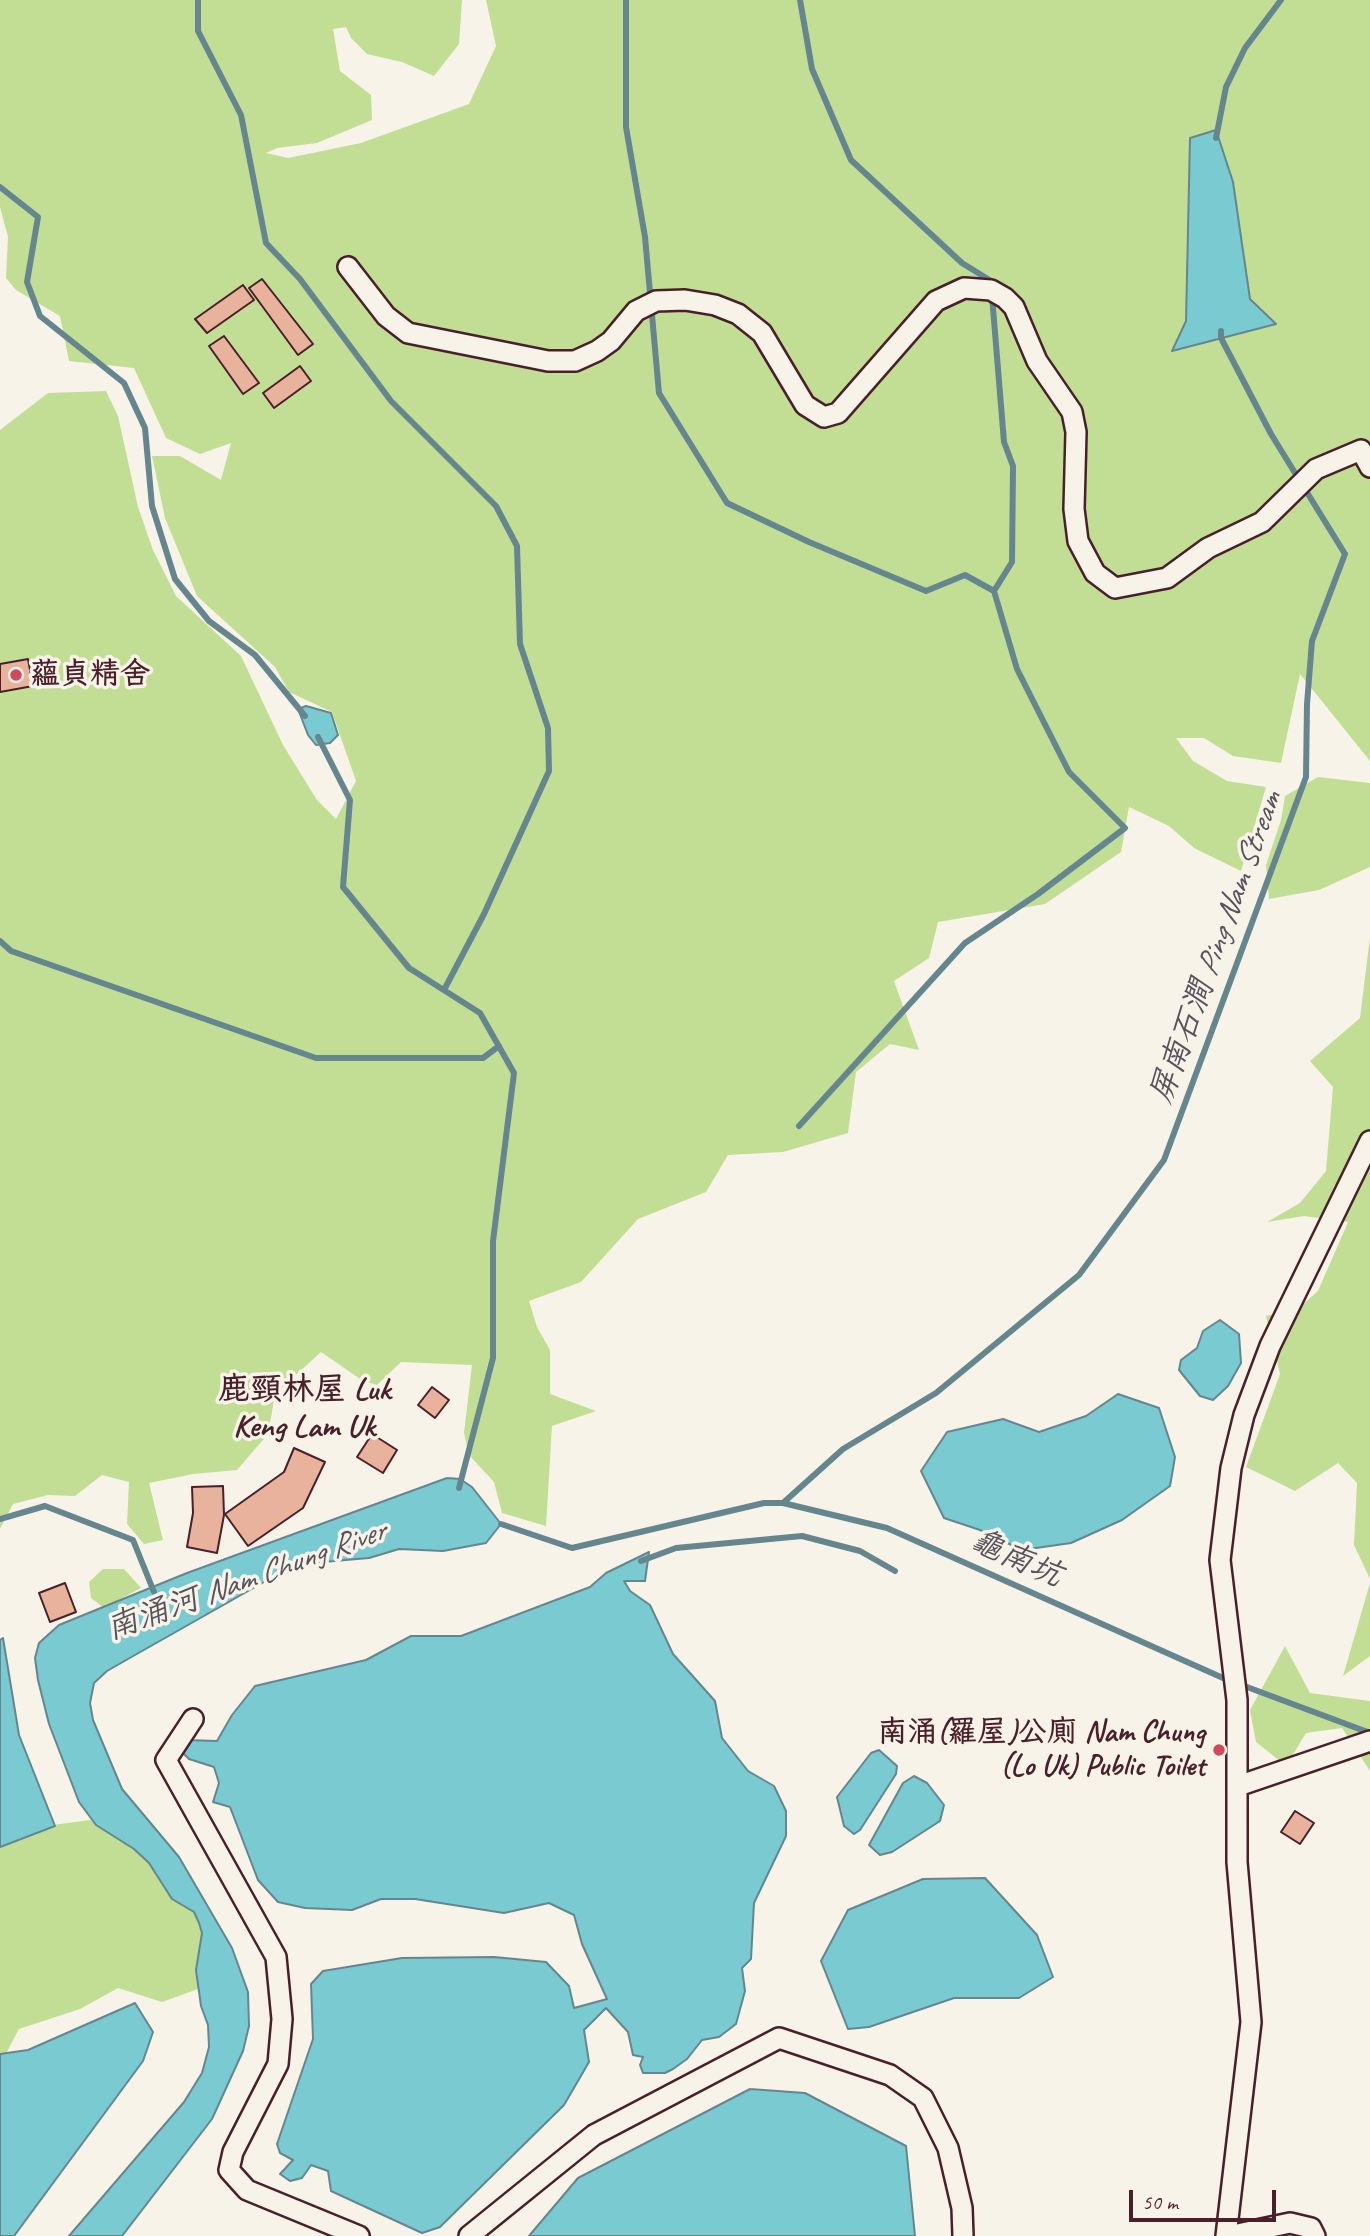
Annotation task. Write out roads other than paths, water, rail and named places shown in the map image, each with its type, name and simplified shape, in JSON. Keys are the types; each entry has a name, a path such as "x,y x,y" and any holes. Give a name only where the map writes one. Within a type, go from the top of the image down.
{"street":[{"path":"348,267 386,316 408,333 548,361 575,361 597,351 611,341 636,311 650,303 675,299 715,304 738,314 762,333 805,405 814,414 824,417 838,413 936,301 964,288 991,290 1014,307 1037,361 1072,412 1077,441 1076,532 1090,566 1115,589 1167,578 1208,548 1262,522 1316,469 1361,450 1370,467"},
{"path":"1315,2236 1311,2228 1290,2223 1227,2236 1251,2022 1237,1862 1237,1700 1220,1560 1231,1468 1244,1415 1270,1346 1370,1141"},
{"path":"192,1719 166,1760 276,1957 282,2019 278,2064 233,2152 229,2170 247,2190 359,2236"},
{"path":"1238,1787 1367,1742"},
{"path":"469,2236 594,2135 779,2038 890,2075 923,2098 948,2148 962,2208 962,2236"}],"water":[{"path":"1216,130 1233,182 1250,299 1276,324 1172,351 1186,321 1190,138"},
{"path":"306,706 331,713 338,735 330,743 316,745 308,735 298,709"},
{"path":"1220,1320 1239,1334 1241,1363 1228,1386 1213,1400 1200,1396 1179,1370 1181,1360 1197,1348 1203,1331"},
{"path":"1118,1394 1159,1408 1175,1457 1170,1486 1122,1520 1071,1543 1022,1550 980,1530 944,1518 921,1471 947,1432 1003,1419 1039,1432 1086,1416"},
{"name":"南涌河 Nam Chung River","path":"447,1478 460,1479 472,1487 501,1524 486,1543 443,1551 399,1549 369,1558 323,1562 293,1570 264,1582 135,1655 107,1671 94,1683 90,1703 93,1720 122,1789 179,1857 232,1948 248,1992 249,2026 243,2051 212,2119 122,2236 69,2236 184,2102 202,2073 209,2047 208,2025 201,2006 196,1970 202,1933 199,1923 194,1912 172,1899 149,1863 134,1849 96,1825 79,1802 49,1724 35,1658 39,1643 59,1625 187,1573"},
{"path":"649,1552 645,1581 624,1581 630,1591 650,1605 673,1654 715,1701 722,1738 748,1771 774,1786 786,1811 786,1836 754,1903 751,1959 742,1968 745,1991 736,2024 719,2037 702,2040 687,2059 673,2069 665,2073 643,2073 640,2065 643,2057 633,2055 628,2032 606,2008 584,2030 589,2062 564,2105 440,2227 422,2233 331,2191 328,2171 311,2165 302,2178 290,2181 280,2174 293,2160 280,2153 277,2144 313,2039 311,1984 323,1971 402,1958 494,1957 546,1962 569,1986 574,2008 607,1999 582,1944 574,1915 549,1903 504,1913 415,1899 381,1899 352,1910 305,1908 278,1902 258,1880 230,1807 213,1802 219,1783 214,1767 189,1759 181,1751 187,1740 217,1741 232,1715 255,1686 366,1660 411,1636 461,1636 590,1587 606,1573"},
{"path":"3,1638 19,1735 55,1826 0,1847 0,1640"},
{"path":"879,1750 897,1766 896,1774 860,1830 854,1834 844,1826 837,1797 871,1753"},
{"path":"914,1776 927,1783 944,1805 940,1821 892,1852 880,1855 869,1845 903,1783"},
{"path":"985,1878 1037,1935 1053,1977 1019,1998 954,1998 869,2027 848,2029 821,1961 848,1910 923,1879"},
{"path":"135,2003 153,2032 143,2061 14,2236 0,2236 0,2054 28,2050"},
{"path":"750,2089 805,2093 906,2146 915,2236 529,2236 578,2178"}],"waterway":[{"path":"198,0 198,31 241,115 266,243 300,279 391,401 496,506 517,546 520,644 548,728 549,771 484,914 444,990"},
{"path":"626,0 626,127 645,237 659,393 727,503 809,542 926,591 965,575 994,591 1017,669 1069,772 1125,828 1038,894 965,943 799,1126"},
{"path":"800,0 812,69 851,160 962,263 991,281 991,285"},
{"name":"屏南石澗 Ping Nam Stream","path":"1216,138 1226,87 1245,48 1281,0"},
{"path":"0,187 38,217 27,282 40,316 124,383 145,428 152,506 175,579 209,621 255,655 305,716"},
{"path":"992,296 1004,442 1013,466 1012,562 994,591"},
{"name":"屏南石澗 Ping Nam Stream","path":"501,1524 572,1548 764,1503 783,1503 843,1449 936,1393 1079,1275 1164,1160 1306,777 1307,704 1312,641 1345,554 1271,434 1221,338 1221,331"},
{"path":"318,737 350,800 343,887 409,968 480,1013 514,1073 493,1241 493,1358 459,1488"},
{"path":"0,941 11,951 316,1058 483,1058 499,1046"},
{"name":"龜南坑","path":"783,1503 887,1528 1223,1678"},
{"name":"南涌河 Nam Chung River","path":"0,1519 45,1506 133,1540 154,1592"},
{"path":"641,1561 676,1548 802,1536 860,1551 895,1571"},
{"name":"龜南坑","path":"1247,1687 1370,1733"}],"place":[{"name":"蘊貞精舍","path":"16,675"},
{"name":"南涌(羅屋)公廁 Nam Chung (Lo Uk) Public Toilet","path":"1219,1750"}],"district":[{"name":"鹿頸林屋 Luk Keng Lam Uk","path":"304,1410"}]}
